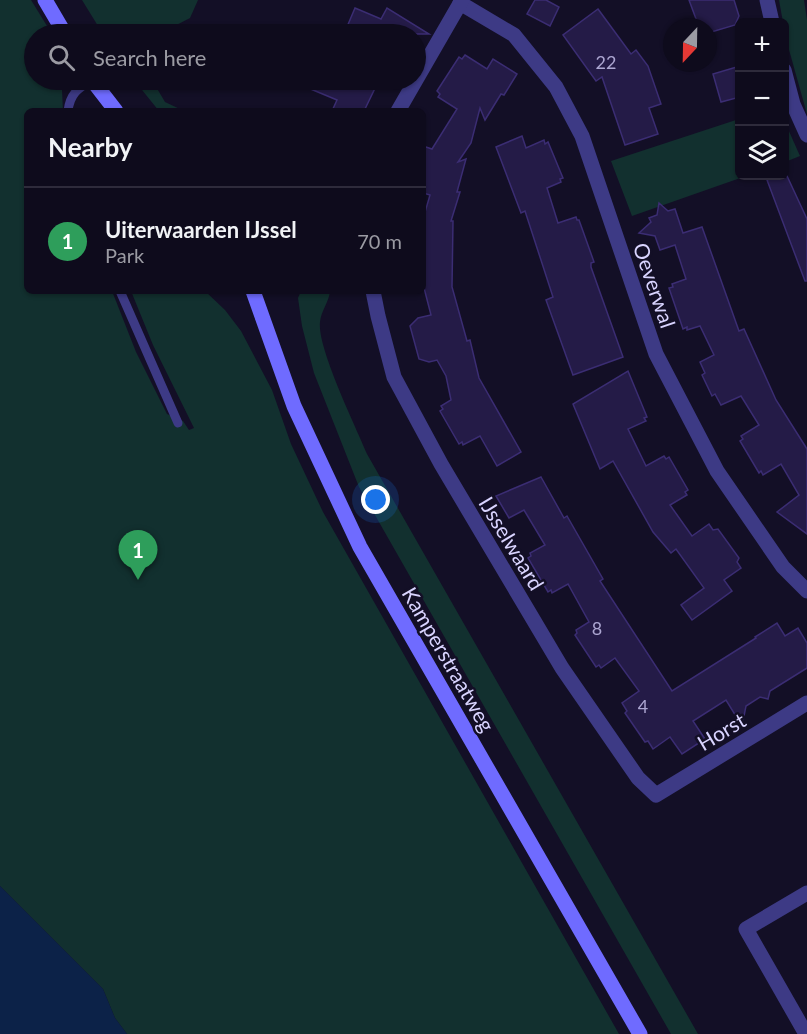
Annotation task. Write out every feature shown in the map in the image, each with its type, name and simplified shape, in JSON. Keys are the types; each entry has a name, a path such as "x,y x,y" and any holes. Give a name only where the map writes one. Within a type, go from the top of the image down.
{"main road":[{"path":"45,0 59,24"},
{"path":"100,90 114,108"},
{"name":"Kamperstraatweg","path":"254,294 294,406 360,547 640,1034"}],"street":[{"path":"767,0 771,18"},
{"path":"426,62 461,1"},
{"name":"Oeverwal","path":"461,1 513,35 556,87 582,136 656,354 717,471 783,567 807,591"},
{"path":"785,72 793,104 807,135"},
{"path":"400,108 410,90"},
{"name":"IJsselwaard","path":"374,294 394,377 441,465 562,668 638,778 656,795"},
{"name":"Horst","path":"656,795 807,704"},
{"path":"806,1034 746,929 807,893"}],"lane":[{"path":"68,108 70,97 77,90"},
{"path":"121,294 178,423"}],"green space":[{"path":"0,0 31,0 46,24 24,24 24,90 62,90 63,108 24,108 24,294 113,294 136,352 167,414 183,421 189,430 194,428 153,345 132,294 208,294 225,310 241,331 272,390 291,444 323,512 619,1034 127,1034 115,1018 103,989 0,886"},
{"path":"82,0 198,0 190,18 178,24 97,24"},
{"path":"779,0 804,0 807,20 807,114 789,50 789,18 782,18"},
{"path":"142,90 158,90 165,102 178,108 157,108"},
{"path":"735,120 735,180 632,216 611,161"},
{"path":"789,131 800,156 789,160"},
{"path":"300,294 329,294 320,322 321,334 331,368 367,454 698,1034 671,1034 359,487 314,373 302,326 298,298"}],"water":[{"path":"0,886 103,989 115,1018 127,1034 0,1034"}],"building":[{"path":"535,0 546,0 559,7 550,26 527,14"},
{"path":"689,0 734,0 739,16 735,18 735,25 717,30 717,18 696,18"},
{"path":"355,8 381,19 387,8 413,24 348,24"},
{"path":"598,9 631,54 636,50 648,66 661,104 649,108 658,134 625,145 602,77 596,81 563,35"},
{"path":"465,55 487,69 493,59 517,74 485,120 480,108 471,143 458,162 466,159 457,192 460,192 451,221 453,221 452,287 467,341 470,340 479,378 521,452 497,466 480,436 463,445 462,442 459,444 440,411 443,409 441,406 451,400 446,376 437,360 429,362 419,359 410,326 418,318 431,315 426,294 426,209 430,195 426,194 426,147 432,149 457,109 438,97 440,94 437,91 459,57 462,59"},
{"path":"735,67 735,98 721,102 713,74"},
{"path":"313,90 374,90 365,108 333,108 337,100"},
{"path":"522,136 526,148 544,140 545,144 548,142 563,178 560,179 561,182 547,188 558,223 576,217 579,220 594,262 591,263 591,267 623,357 573,375 546,300 553,297 525,211 521,213 496,147"},
{"path":"767,180 789,180 807,219 807,281 805,281"},
{"path":"659,203 668,211 675,209 683,233 702,227 739,331 744,329 776,400 807,449 807,534 777,512 799,495 781,464 763,475 761,471 759,473 740,441 743,439 741,436 759,425 741,396 721,405 715,394 712,396 702,375 705,373 700,362 714,355 700,326 683,329 669,288 673,287 672,284 686,279 675,245 660,250 655,236 639,233 651,222 649,218 657,215"},
{"path":"628,371 647,417 644,418 646,421 628,429 646,466 664,456 666,459 669,457 688,490 685,492 687,495 670,505 692,536 709,524 713,530 718,529 739,558 737,562 741,568 724,580 732,591 692,620 681,605 704,588 676,549 671,553 653,532 613,461 600,469 573,404"},
{"path":"541,477 564,518 567,516 603,579 600,581 672,691 777,623 785,636 798,628 807,643 807,668 770,691 768,699 760,697 746,706 742,726 726,700 693,721 705,739 682,754 670,737 653,749 648,741 645,742 625,713 627,711 622,703 639,691 615,658 601,668 599,665 596,667 575,635 576,630 589,622 568,584 552,593 551,590 548,592 528,558 531,556 530,553 545,545 524,510 509,518 496,496"}],"place":[{"name":"Uiterwaarden IJssel","path":"138,580"}]}
